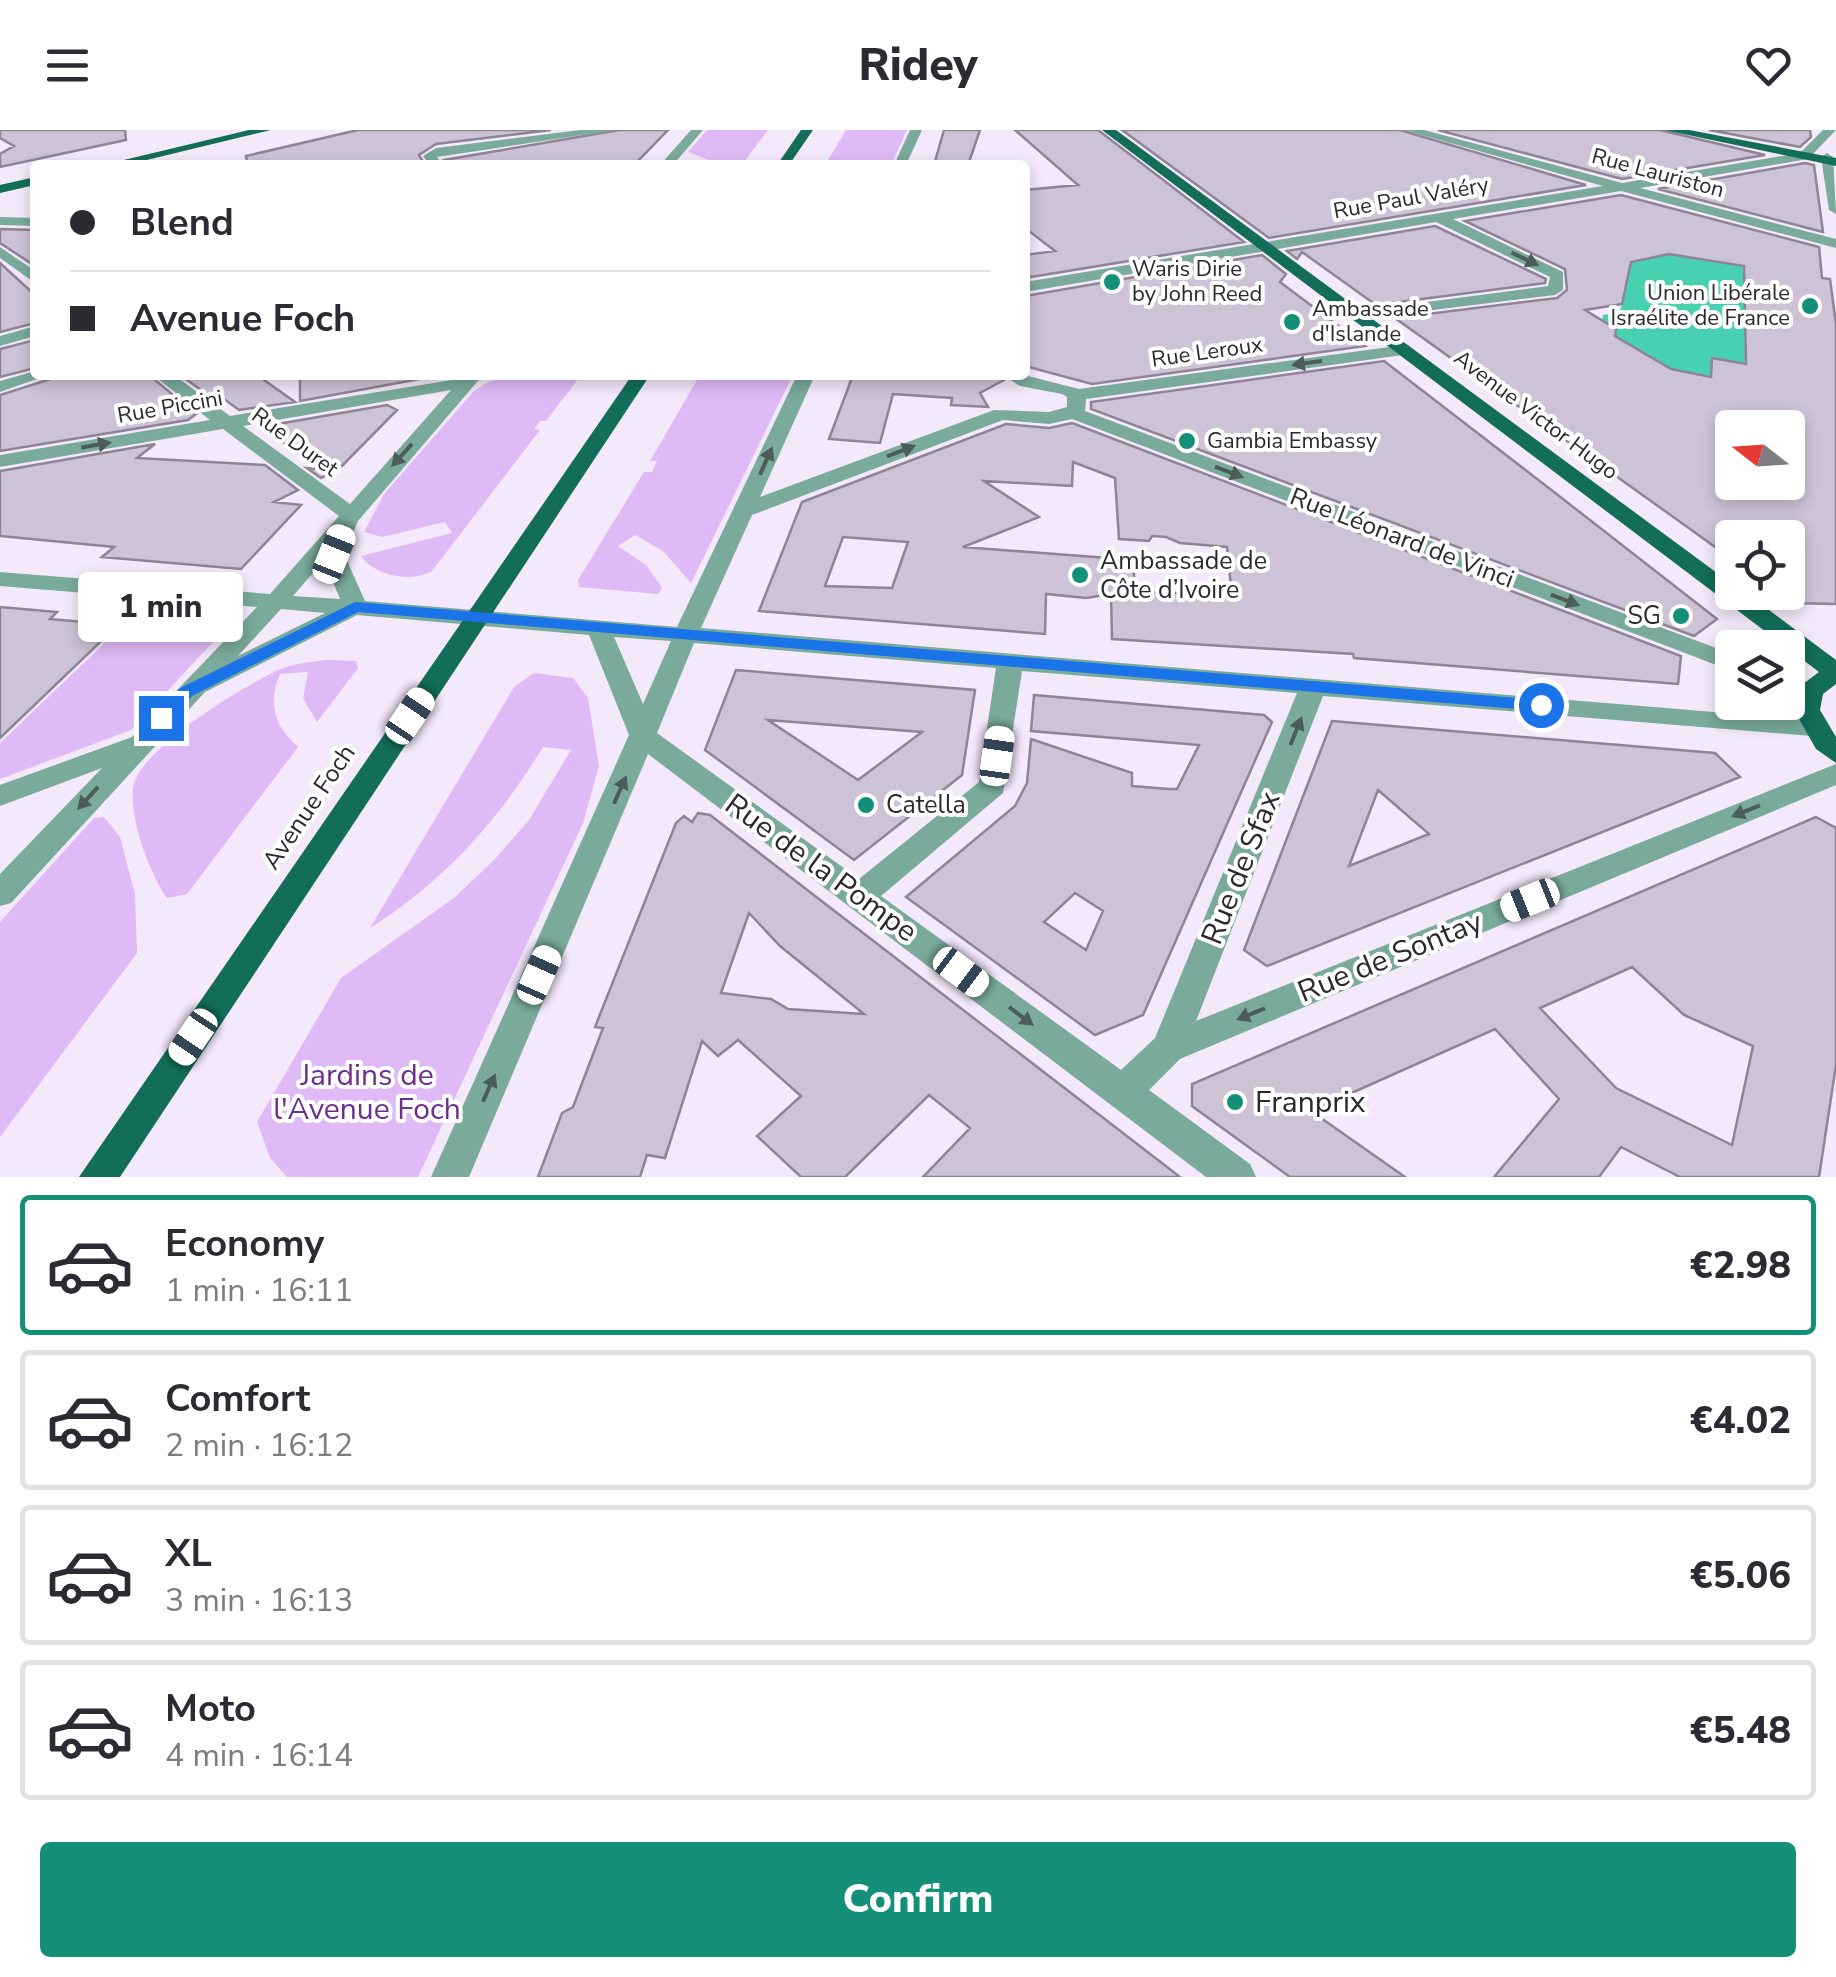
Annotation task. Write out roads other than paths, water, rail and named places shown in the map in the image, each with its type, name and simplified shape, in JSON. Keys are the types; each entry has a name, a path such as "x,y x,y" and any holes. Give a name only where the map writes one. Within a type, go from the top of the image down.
{"main road":[{"path":"787,160 807,130"},
{"name":"Avenue Victor Hugo","path":"1110,130 1836,673"},
{"path":"1670,130 1830,159"},
{"path":"131,160 258,131"},
{"path":"0,189 30,183"},
{"name":"Avenue Foch","path":"98,1177 638,380"},
{"path":"1805,685 1836,673"},
{"path":"1805,707 1812,727 1836,753"}],"street":[{"path":"432,160 429,156 436,152 609,130"},
{"path":"670,160 697,130"},
{"path":"902,160 916,130"},
{"name":"Rue Lauriston","path":"1410,130 1836,244"},
{"path":"1804,156 1830,130"},
{"name":"Rue Paul Valéry","path":"1030,286 1804,156"},
{"path":"1830,159 1836,210"},
{"path":"1358,316 1555,290 1558,275 1437,216"},
{"path":"0,221 30,222"},
{"path":"0,251 30,274"},
{"path":"0,341 30,332"},
{"name":"Rue Leroux","path":"744,510 1001,414 1045,419 1074,404 1404,350"},
{"path":"0,388 30,378"},
{"name":"Rue Duret","path":"169,380 350,514"},
{"name":"Rue Piccini","path":"0,461 464,380"},
{"path":"0,894 136,744 276,600 469,380"},
{"path":"450,1177 686,636 804,380"},
{"name":"Rue Léonard de Vinci","path":"1029,380 1055,384 1074,404 1715,656"},
{"path":"350,514 334,554 355,607"},
{"path":"0,579 1812,727"},
{"path":"186,692 355,607"},
{"path":"598,628 643,736"},
{"path":"860,896 993,786 1010,662"},
{"name":"Rue de Sfax","path":"1168,1048 1314,687"},
{"name":"Rue de la Pompe","path":"643,736 1238,1177"},
{"path":"0,796 136,744"},
{"name":"Rue de Sontay","path":"1123,1092 1168,1048 1836,774"}],"place":[{"name":"Waris Dirie by John Reed","path":"1112,282"},
{"name":"Union Libérale Israélite de France","path":"1810,306"},
{"name":"Ambassade d'Islande","path":"1292,322"},
{"name":"Gambia Embassy","path":"1187,441"},
{"name":"Ambassade de Côte d’Ivoire","path":"1080,575"},
{"name":"SG","path":"1681,616"},
{"name":"Catella","path":"866,805"},
{"name":"Franprix","path":"1235,1102"}],"park label":[{"name":"Jardins de l'Avenue Foch","path":"367,1092"}]}
